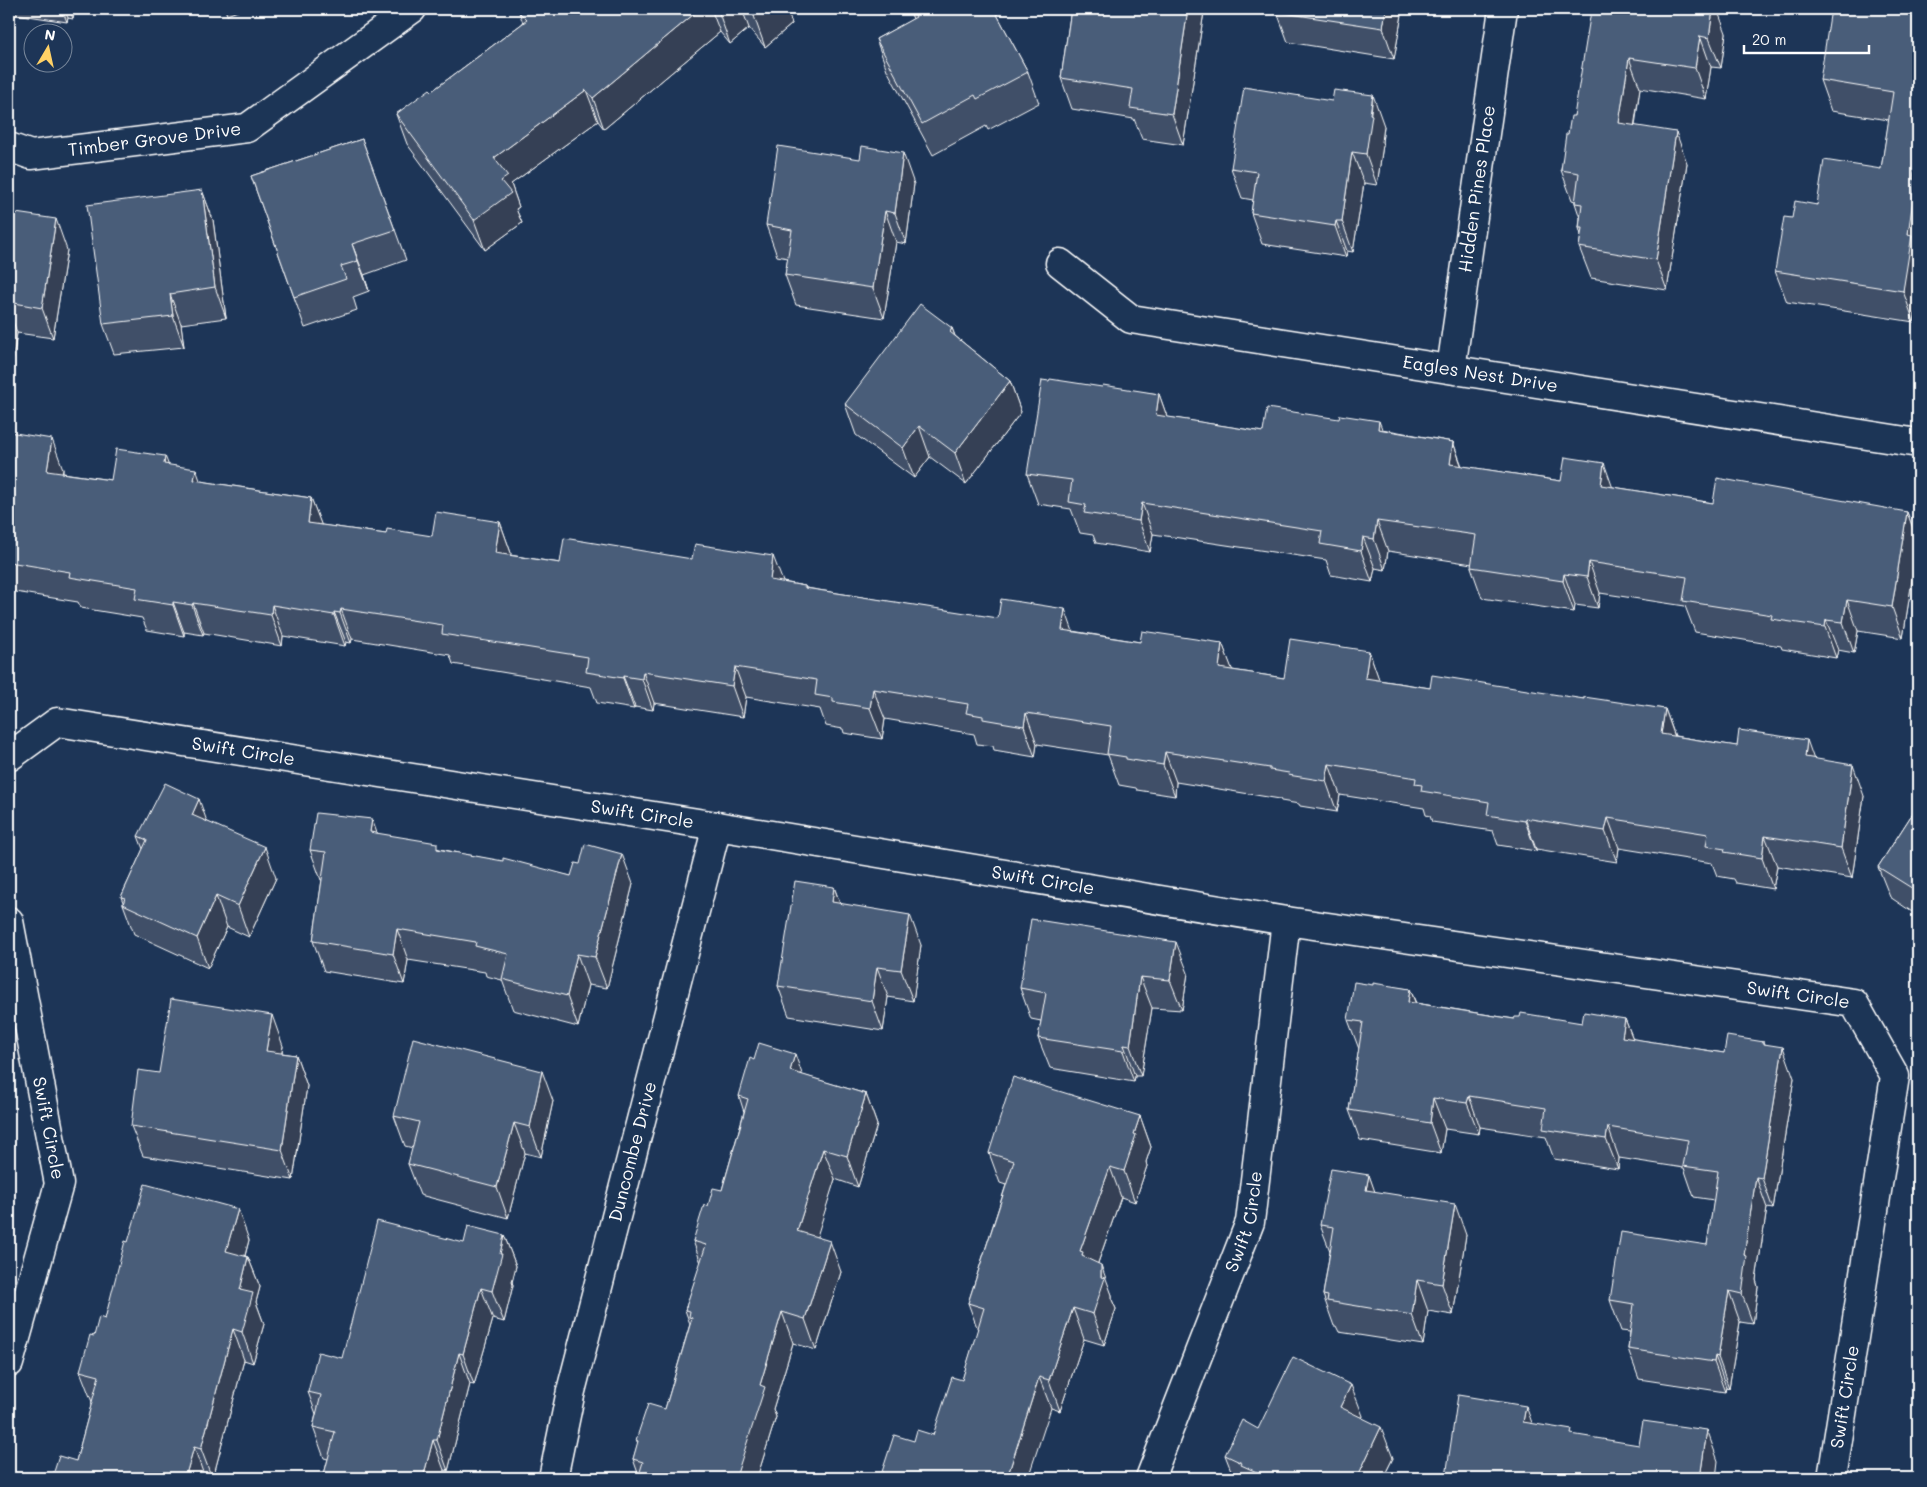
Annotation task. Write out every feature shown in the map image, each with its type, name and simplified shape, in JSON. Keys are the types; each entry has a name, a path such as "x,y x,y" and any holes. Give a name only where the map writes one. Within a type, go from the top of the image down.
{"street":[{"name":"Timber Grove Drive","path":"9,147 31,155 246,128 412,9"},
{"name":"Hidden Pines Place","path":"1451,369 1503,9"},
{"name":"Eagles Nest Drive","path":"1060,263 1131,319 1918,442"},
{"name":"Swift Circle","path":"9,757 57,722 717,826 1286,921 1854,1003 1895,1076 1832,1478"},
{"name":"Duncombe Drive","path":"553,1478 572,1391 717,826"},
{"name":"Swift Circle","path":"9,920 59,1184 9,1363"},
{"name":"Swift Circle","path":"1150,1478 1250,1222 1286,921"}],"building":[{"path":"523,9 570,9 572,11 575,9 700,9 593,98 586,90 494,158 508,176 501,181 511,193 474,220 396,114 430,89 432,91 527,20 519,12"},
{"path":"715,9 724,9 719,13"},
{"path":"748,9 763,9 754,16"},
{"path":"912,9 994,9 1028,72 977,99 975,95 922,124 876,39 916,17"},
{"path":"1071,9 1188,9 1172,114 1130,108 1133,89 1061,78"},
{"path":"1278,9 1386,9 1383,28 1277,12"},
{"path":"1608,9 1713,9 1709,38 1700,36 1695,68 1629,58 1619,123 1676,132 1656,260 1579,247 1582,228 1579,228 1582,204 1575,203 1579,173 1561,170 1566,134 1568,134 1571,116 1574,116 1591,11 1607,14"},
{"path":"1831,9 1918,9 1918,28 1914,55 1918,55 1918,145 1913,179 1916,180 1908,234 1912,235 1903,291 1775,271 1784,217 1792,218 1795,201 1817,205 1824,160 1881,169 1893,92 1820,80"},
{"path":"1244,87 1332,101 1334,90 1373,95 1366,154 1352,152 1342,221 1336,221 1335,226 1251,213 1257,172 1231,168"},
{"path":"362,139 395,230 352,244 358,261 341,266 346,279 294,297 251,176"},
{"path":"778,146 860,159 862,146 903,153 895,213 885,211 873,288 785,275 792,230 766,225"},
{"path":"202,190 215,287 170,294 173,316 103,324 87,205"},
{"path":"9,212 56,219 42,308 9,302"},
{"path":"920,304 952,328 950,332 1010,381 955,453 919,426 903,448 845,404"},
{"path":"1050,379 1159,394 1156,415 1263,432 1267,408 1339,419 1340,415 1379,421 1378,429 1453,442 1450,464 1561,481 1565,457 1604,463 1601,485 1713,503 1717,478 1907,512 1892,607 1847,600 1843,622 1826,620 1825,627 1771,619 1772,615 1683,601 1687,577 1589,562 1587,577 1564,574 1563,581 1471,567 1476,535 1377,521 1374,539 1363,537 1361,551 1320,544 1322,531 1142,503 1139,521 1084,513 1086,505 1069,502 1072,480 1027,474 1042,380 1049,381"},
{"path":"9,432 52,439 47,471 111,480 116,449 165,456 164,464 196,469 194,480 311,498 308,523 386,534 387,529 432,536 436,512 500,522 495,553 560,563 564,538 692,559 695,544 773,556 770,580 805,586 805,588 998,618 1001,599 1065,609 1062,630 1140,642 1142,631 1222,643 1219,668 1284,678 1290,639 1369,651 1365,678 1430,688 1432,675 1584,699 1584,697 1665,709 1661,734 1737,746 1739,730 1807,740 1805,757 1853,765 1841,848 1765,836 1762,858 1724,852 1725,849 1706,846 1708,834 1608,818 1605,831 1525,818 1525,821 1487,815 1489,802 1421,791 1422,785 1415,784 1416,778 1329,764 1326,781 1288,775 1289,773 1270,770 1270,768 1165,752 1163,765 1126,759 1126,757 1107,754 1111,726 1026,713 1024,726 983,719 983,716 966,713 968,704 873,689 870,708 833,702 833,698 815,695 817,680 735,667 732,686 643,672 642,679 623,676 623,678 586,672 588,657 442,634 443,625 341,609 340,613 334,612 334,615 272,605 271,615 193,603 192,605 173,602 173,605 135,599 137,588 69,577 70,572 9,562"},
{"path":"165,783 199,799 192,815 265,847 238,906 216,896 197,938 123,904 125,898 121,897 147,840 138,836"},
{"path":"1918,805 1918,892 1878,867"},
{"path":"316,813 372,819 370,832 437,843 437,849 503,861 503,858 571,876 575,863 580,864 585,844 622,854 595,957 577,954 567,996 502,979 508,954 475,946 476,942 397,929 393,954 313,941 326,852 310,850"},
{"path":"795,881 834,887 832,902 910,915 901,970 877,967 872,1001 778,986"},
{"path":"1031,919 1176,942 1170,980 1140,977 1130,1046 1124,1045 1123,1051 1038,1038 1046,993 1020,988"},
{"path":"1354,982 1410,989 1408,1002 1514,1019 1515,1017 1520,1017 1521,1013 1582,1023 1584,1012 1625,1019 1622,1037 1724,1053 1727,1036 1783,1047 1762,1178 1756,1177 1744,1255 1747,1256 1742,1294 1729,1291 1718,1357 1715,1356 1714,1362 1628,1349 1634,1304 1610,1300 1621,1232 1707,1245 1718,1171 1683,1166 1688,1140 1608,1127 1606,1139 1543,1129 1546,1108 1469,1096 1467,1103 1433,1098 1430,1123 1349,1110 1363,1022 1348,1020"},
{"path":"171,999 272,1015 266,1051 296,1055 282,1150 131,1126 138,1070 159,1073"},
{"path":"413,1038 542,1071 530,1127 514,1123 497,1187 408,1164 419,1122 394,1116"},
{"path":"759,1043 795,1054 790,1071 866,1094 847,1156 823,1149 797,1231 830,1241 805,1319 782,1312 760,1385 765,1387 736,1477 638,1478 643,1462 633,1459 638,1441 636,1440 648,1404 665,1409 692,1318 689,1317 690,1311 685,1310 706,1245 693,1241 704,1205 708,1206 713,1188 722,1190 748,1099 739,1096 750,1058 754,1060"},
{"path":"1013,1077 1140,1116 1124,1171 1110,1167 1080,1251 1083,1252 1082,1256 1101,1265 1101,1277 1105,1278 1093,1314 1073,1308 1049,1380 1039,1377 1007,1478 880,1478 894,1435 914,1441 917,1430 933,1435 952,1377 962,1380 984,1308 968,1303 1014,1161 989,1153"},
{"path":"1331,1169 1369,1175 1366,1190 1455,1204 1442,1284 1417,1280 1412,1315 1327,1301 1328,1296 1323,1295 1334,1227 1320,1225"},
{"path":"145,1184 238,1209 226,1251 248,1257 240,1290 253,1293 242,1332 233,1329 201,1449 194,1447 185,1478 52,1478 59,1456 76,1461 99,1376 80,1371 90,1335 94,1336 99,1317 105,1319 125,1241 128,1242"},
{"path":"377,1221 464,1243 468,1226 504,1235 500,1254 502,1254 492,1291 481,1288 463,1354 459,1353 437,1440 433,1440 423,1478 323,1478 335,1432 313,1427 321,1395 308,1392 318,1352 342,1358"},
{"path":"1293,1357 1351,1385 1340,1407 1381,1427 1357,1478 1289,1478 1281,1474 1279,1478 1270,1478 1241,1465 1242,1463 1225,1455 1242,1420 1258,1429"},
{"path":"1458,1395 1526,1406 1523,1422 1572,1430 1571,1434 1639,1445 1643,1421 1707,1430 1700,1478 1430,1478 1431,1473 1446,1476"},
{"path":"1918,1462 1918,1478 1916,1478"}]}
